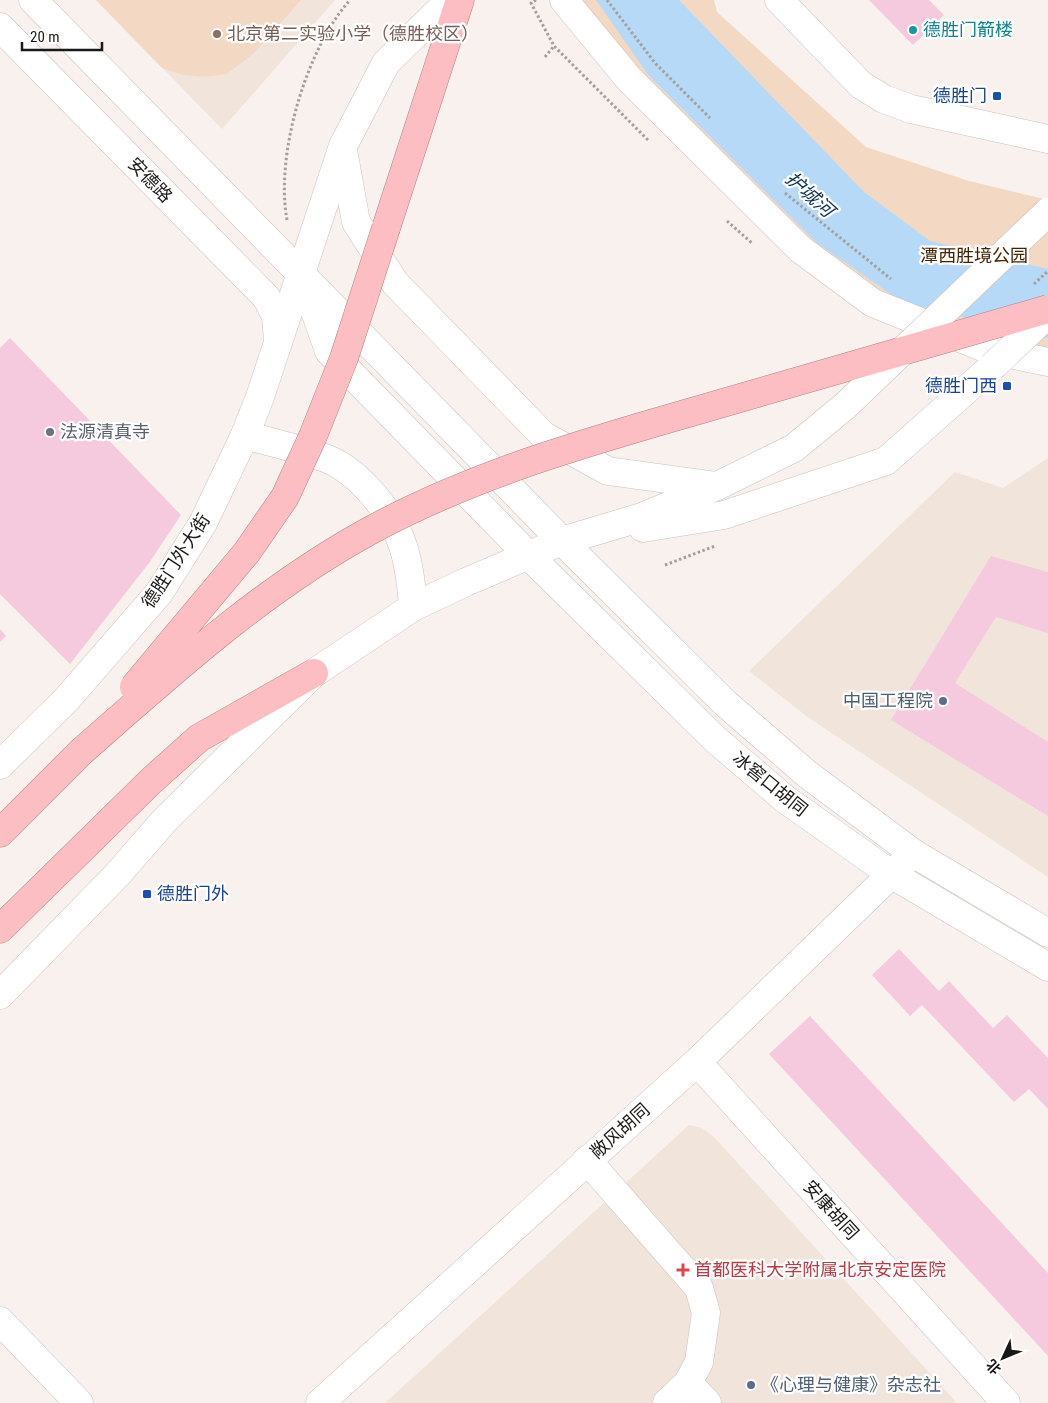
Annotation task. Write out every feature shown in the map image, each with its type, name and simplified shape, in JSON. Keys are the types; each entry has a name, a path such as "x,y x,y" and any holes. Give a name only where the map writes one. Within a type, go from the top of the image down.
{"highway":[{"path":"81,752 246,552 285,497 313,436 344,358 460,0"},
{"path":"0,833 81,752 202,645 288,579 374,528 477,480 585,442 1048,309"},
{"path":"0,929 151,781 199,738 314,673"}],"street":[{"path":"33,0 301,272"},
{"name":"德胜门外大街","path":"0,765 66,700 159,593 203,523 245,435 278,344 343,146 386,63 450,0"},
{"path":"564,0 629,79 800,249 873,304 990,350 1048,362"},
{"path":"779,0 862,85 884,99 911,109 1048,139"},
{"name":"安德路","path":"0,27 266,297 276,316 278,344"},
{"path":"343,146 356,222 395,282 544,436 608,471 717,486"},
{"path":"0,996 117,874 164,820 314,673 414,607 562,541 642,517 717,486 794,448 845,406 1048,212"},
{"name":"冰窖口胡同","path":"301,272 562,541 725,703 806,774 914,853 1048,933"},
{"name":"冰窖口胡同","path":"301,272 329,351 528,555 715,739 785,799 891,874 1048,968"},
{"path":"562,541 724,515 886,461 992,367 1048,314"},
{"path":"245,435 323,457 352,472 382,504 399,531 410,572 414,607"},
{"name":"敞风胡同","path":"320,1403 697,1062 914,853"},
{"name":"安康胡同","path":"697,1062 1006,1403"},
{"path":"587,1160 700,1288 706,1314 699,1362 688,1383 667,1403"},
{"path":"0,1321 79,1403"},
{"path":"688,1383 707,1403"}],"path":[{"path":"289,228 285,205 286,158 296,111 315,58 341,10 350,0"},
{"path":"536,0 531,3 554,46 648,140"},
{"path":"607,0 655,63 717,125"},
{"path":"545,57 554,46"},
{"path":"778,186 892,280"}],"shaded area":[{"name":"北京第二实验小学（德胜校区）","path":"96,0 335,0 222,129"},
{"path":"1048,458 1048,877 809,718 749,671 955,472 1003,488"},
{"name":"首都医科大学附属北京安定医院","path":"689,1125 702,1128 714,1137 957,1403 385,1403"}],"green space":[{"name":"北京第二实验小学（德胜校区）","path":"96,0 301,0 254,53 227,74 205,77 183,75 162,68"},
{"name":"潭西胜境公园","path":"580,0 714,0 717,12 866,147 969,181 1048,200 1048,354 910,312 808,247 634,65"}],"water":[{"name":"潭西胜境公园","path":"596,0 679,0 864,192 930,241 1048,269 1048,338 902,302 817,243 649,76"}],"building":[{"name":"德胜门箭楼","path":"869,0 929,0 944,15 913,45"},
{"name":"法源清真寺","path":"10,338 181,515 149,563 70,664 0,594 0,348"},
{"name":"中国工程院","path":"991,556 1048,572 1048,633 996,617 955,683 1048,742 1048,816 891,720"},
{"path":"0,629 6,636 0,642"},
{"path":"899,949 939,991 949,981 993,1028 1007,1015 1048,1058 1048,1109 1029,1089 1014,1102 922,1005 910,1016 872,975"},
{"path":"810,1016 1048,1273 1048,1356 769,1054"}],"place":[{"name":"德胜门箭楼","path":"913,30"},
{"name":"北京第二实验小学（德胜校区）","path":"217,34"},
{"name":"德胜门","path":"997,96"},
{"name":"德胜门西","path":"1007,386"},
{"name":"法源清真寺","path":"50,432"},
{"name":"中国工程院","path":"943,701"},
{"name":"德胜门外","path":"147,894"},
{"name":"首都医科大学附属北京安定医院","path":"683,1270"},
{"name":"《心理与健康》杂志社","path":"751,1385"}],"water label":[{"name":"护城河","path":"810,194"}]}
